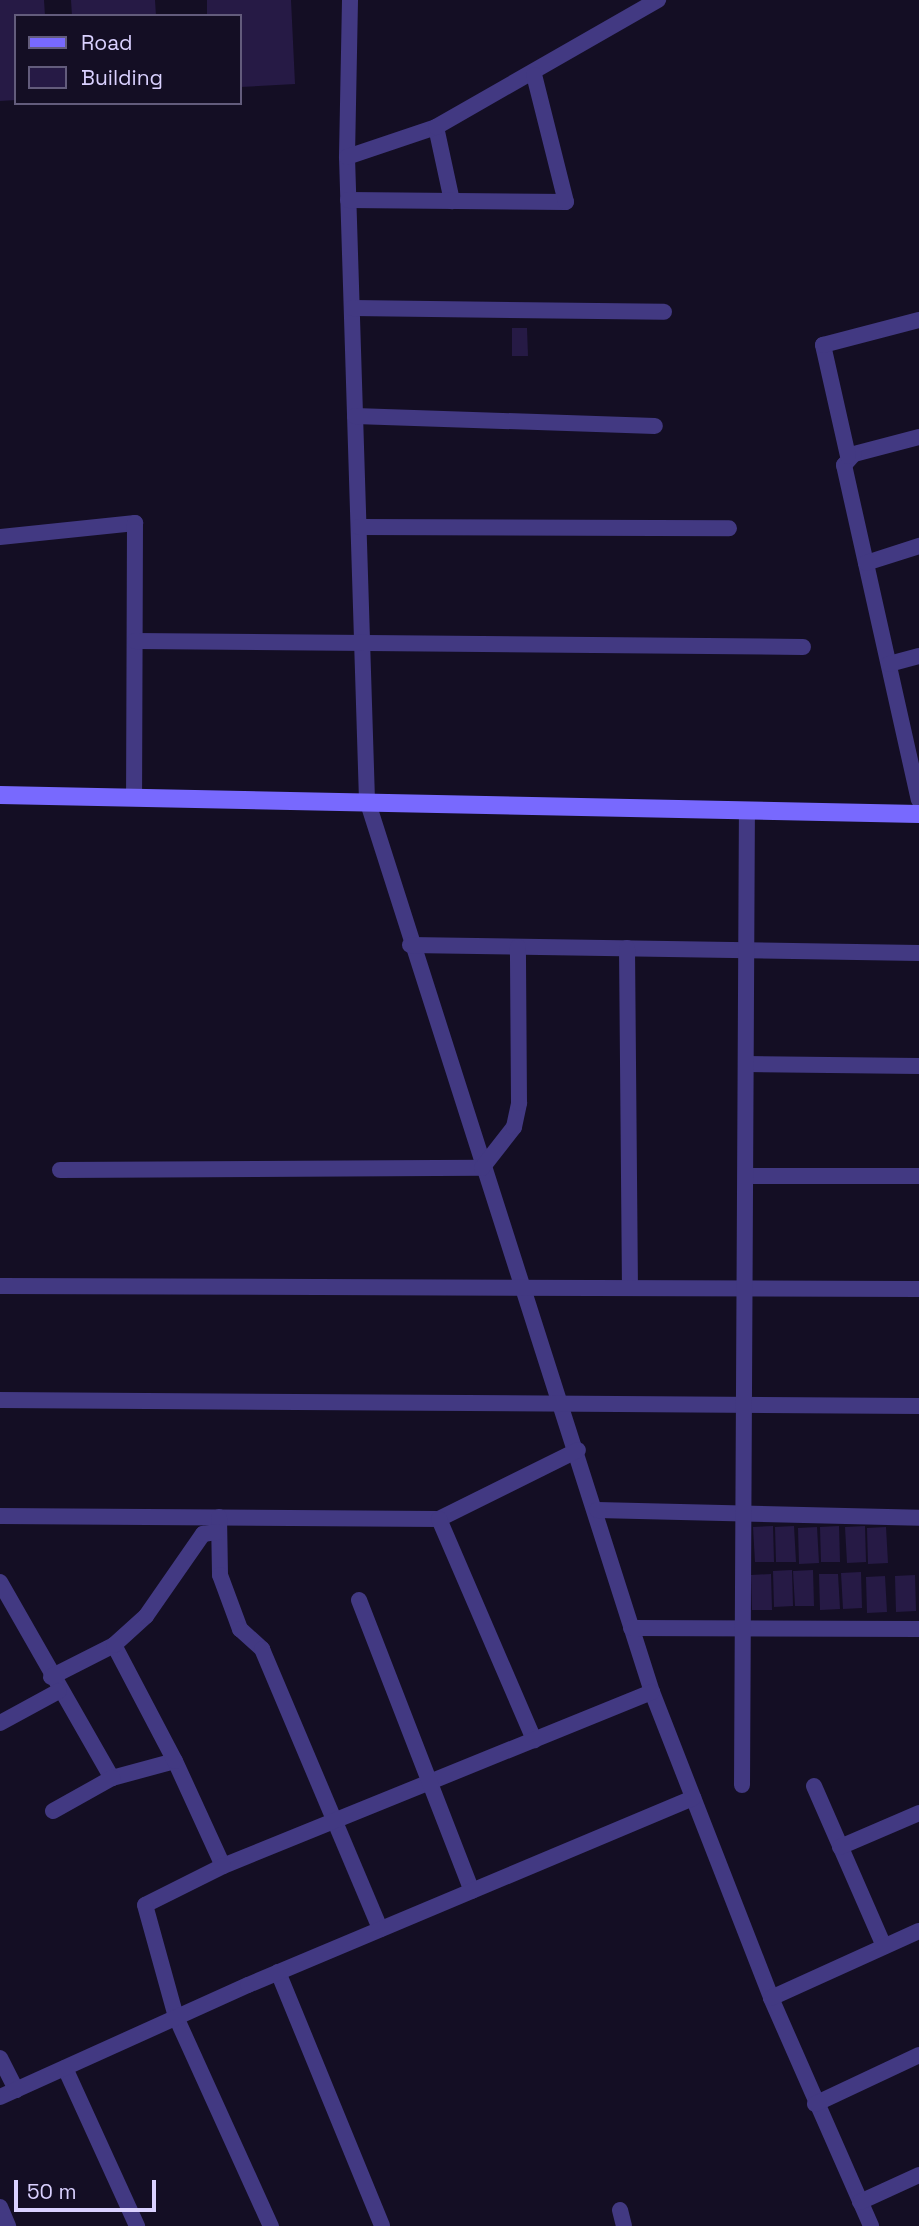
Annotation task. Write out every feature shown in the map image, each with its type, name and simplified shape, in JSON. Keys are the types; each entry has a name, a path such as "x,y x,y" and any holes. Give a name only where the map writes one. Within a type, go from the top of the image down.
{"main road":[{"path":"0,795 367,800 747,812 919,814"}],"street":[{"path":"350,0 347,157 367,800 410,945 519,1283 578,1450 652,1692 771,1998 815,2104 871,2226"},
{"path":"347,157 436,127 534,75 658,0"},
{"path":"348,200 566,202 534,75"},
{"path":"436,127 452,201"},
{"path":"352,308 664,312"},
{"path":"919,320 823,345 848,456 844,471 919,800"},
{"path":"355,416 655,426"},
{"path":"848,456 919,437"},
{"path":"0,537 135,523 134,797"},
{"path":"359,527 729,528"},
{"path":"866,563 919,546"},
{"path":"135,641 803,647"},
{"path":"889,664 919,656"},
{"path":"742,1785 747,812"},
{"path":"410,945 919,953"},
{"path":"482,1168 514,1127 519,1103 518,947"},
{"path":"626,948 630,1284"},
{"path":"746,1064 919,1066"},
{"path":"60,1170 482,1168"},
{"path":"746,1176 919,1176"},
{"path":"0,1286 519,1283 919,1289"},
{"path":"0,1401 919,1406"},
{"path":"0,1516 218,1525 439,1519 578,1450"},
{"path":"597,1510 744,1516 919,1518"},
{"path":"439,1519 534,1740"},
{"path":"0,1723 114,1645 146,1616 203,1534 218,1525"},
{"path":"218,1525 220,1576 240,1629 262,1649 336,1819 380,1929"},
{"path":"2,1591 112,1778"},
{"path":"359,1600 471,1891"},
{"path":"631,1628 919,1629"},
{"path":"114,1645 175,1761 223,1867"},
{"path":"271,2226 176,2017 145,1905 223,1867 336,1819 652,1692"},
{"path":"53,1811 112,1778 175,1761"},
{"path":"814,1786 884,1947"},
{"path":"0,2097 278,1972 692,1798"},
{"path":"840,1846 919,1813"},
{"path":"771,1998 919,1931"},
{"path":"278,1972 382,2226"},
{"path":"815,2104 919,2055"},
{"path":"0,2058 16,2090"},
{"path":"65,2068 137,2226"},
{"path":"860,2202 919,2175"},
{"path":"0,2207 5,2225"}],"building":[{"path":"0,0 44,0 45,14 14,14 14,100 0,101"},
{"path":"71,0 155,0 156,14 72,14"},
{"path":"207,0 291,0 295,84 242,87 242,14 207,14"},
{"path":"512,328 527,328 528,356 512,356"},
{"path":"773,1526 774,1562 755,1562 753,1527"},
{"path":"794,1526 796,1562 776,1562 775,1527"},
{"path":"839,1526 840,1562 821,1562 820,1527"},
{"path":"865,1526 866,1562 847,1563 845,1527"},
{"path":"817,1527 819,1563 799,1564 798,1528"},
{"path":"886,1527 888,1563 868,1564 867,1528"},
{"path":"792,1570 793,1606 774,1607 773,1571"},
{"path":"813,1570 814,1606 795,1606 793,1571"},
{"path":"861,1572 862,1608 843,1609 841,1573"},
{"path":"771,1574 772,1610 752,1610 751,1575"},
{"path":"819,1574 838,1574 840,1609 820,1610"},
{"path":"915,1575 916,1611 896,1612 895,1576"},
{"path":"885,1576 887,1612 867,1613 866,1577"}]}
